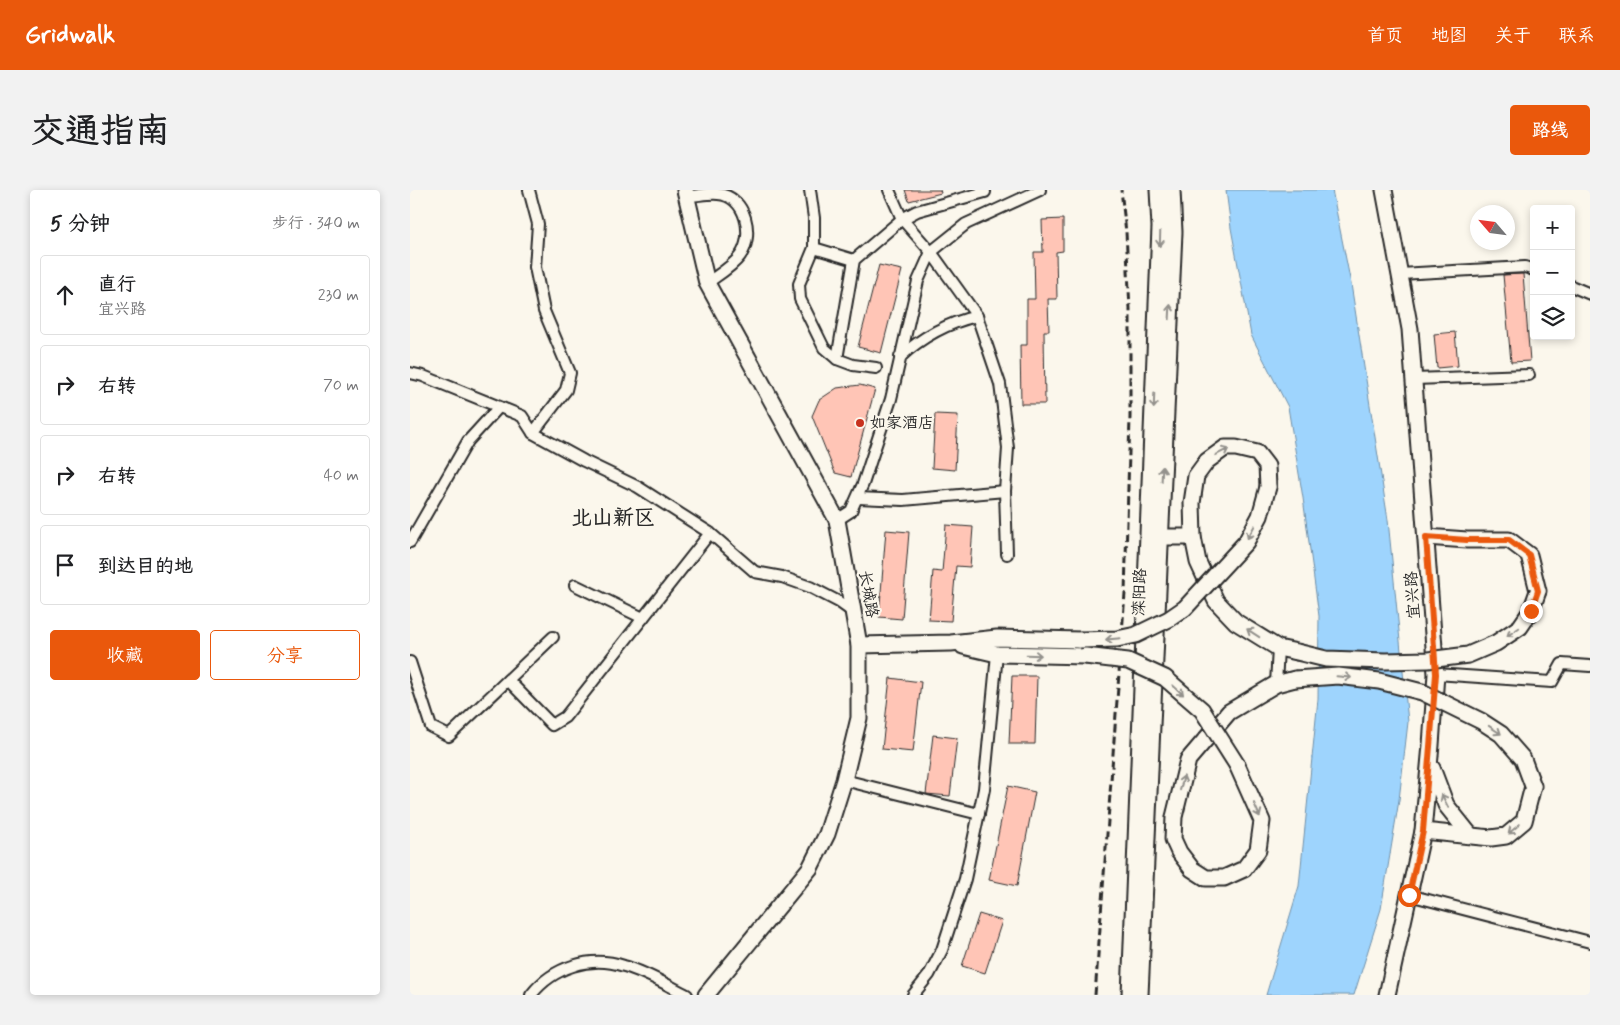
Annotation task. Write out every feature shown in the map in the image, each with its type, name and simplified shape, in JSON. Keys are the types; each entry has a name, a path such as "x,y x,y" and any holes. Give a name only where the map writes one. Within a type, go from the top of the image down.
{"street":[{"path":"529,190 538,224 535,267 544,311 570,373 566,390 533,433"},
{"path":"810,190 814,218 814,248 799,284 800,298 824,348 837,359 853,365 876,368"},
{"path":"889,190 902,219 931,252 977,316 1000,384 1008,448 1005,491 1006,554"},
{"path":"838,520 851,511 858,498 891,399 918,281 931,252 966,224 1040,190"},
{"name":"滦阳路","path":"1130,995 1160,237 1158,190"},
{"name":"滦阳路","path":"1140,995 1174,232 1172,190"},
{"name":"宜兴路","path":"1384,190 1410,329 1436,674 1423,831 1387,995"},
{"path":"837,359 854,260 902,219 917,211 985,192"},
{"path":"686,193 725,196 737,204 747,223 748,237 740,257 707,283"},
{"name":"长城路","path":"686,193 707,283 838,520 858,645 859,718 844,780 827,834 810,868 706,995"},
{"path":"814,248 854,260"},
{"path":"1400,274 1525,267 1530,269"},
{"path":"1575,288 1590,294"},
{"path":"900,357 918,342 939,329 977,316"},
{"path":"410,373 423,376 522,416 533,433 584,461 638,487 710,533 755,572 810,587 832,598 853,612"},
{"path":"1414,379 1529,375"},
{"path":"410,542 468,440 499,407"},
{"path":"858,645 951,643 997,638 1118,639 1136,635 1170,619 1185,608 1246,542 1260,516 1268,487 1267,466 1257,453 1236,448 1224,448 1207,461 1196,476 1192,503 1192,537 1198,562 1216,601 1236,622 1278,648 1326,659 1428,660 1468,655 1496,644 1520,627 1531,611 1538,591 1529,555 1509,540 1467,540 1426,537"},
{"path":"858,498 904,500 1005,491"},
{"path":"508,680 552,725 565,717 710,533"},
{"path":"1159,537 1192,537"},
{"path":"575,585 643,618"},
{"path":"410,662 431,726 449,736 553,637"},
{"path":"951,643 997,654 1085,656 1128,661 1165,678 1202,710 1237,765 1262,820 1258,850 1244,869 1224,878 1206,878 1192,869 1179,852 1173,839 1174,817 1188,760 1229,712 1276,684 1295,679 1338,676 1379,681 1422,692 1481,721 1501,734 1523,759 1533,786 1524,821 1506,836 1491,838 1423,831"},
{"path":"1276,684 1278,648"},
{"path":"913,995 929,975 942,950 965,879 984,789 997,654"},
{"path":"1436,674 1552,682 1562,664 1590,666"},
{"path":"1430,760 1446,805 1470,836"},
{"path":"844,780 979,814"},
{"path":"1148,815 1174,817"},
{"path":"1409,895 1590,942"},
{"path":"531,995 542,983 560,971 579,964 602,962 634,969 687,995"}],"water":[{"path":"1226,190 1332,190 1351,284 1388,520 1408,722 1399,800 1381,909 1354,995 1266,995 1299,886 1318,699 1319,616 1288,407 1251,335 1231,228"}],"building":[{"path":"905,190 940,190 941,193 909,201"},
{"path":"1063,219 1063,251 1056,252 1057,299 1048,299 1049,331 1044,331 1045,404 1021,404 1020,345 1027,345 1027,299 1035,299 1034,252 1043,252 1042,220"},
{"path":"879,265 902,270 881,353 858,347"},
{"path":"1523,274 1530,361 1511,362 1503,275"},
{"path":"1455,332 1458,366 1437,368 1434,334"},
{"path":"860,385 875,389 851,477 835,473 812,416 819,400 837,388"},
{"path":"935,414 958,415 955,470 932,468"},
{"path":"946,525 973,527 970,567 956,566 951,621 929,620 933,571 942,572"},
{"path":"886,530 909,532 902,619 879,617"},
{"path":"1012,676 1037,676 1035,744 1009,744"},
{"path":"890,678 921,682 913,752 882,749"},
{"path":"933,735 957,738 950,796 926,794"},
{"path":"1008,786 1035,792 1017,886 989,880"},
{"path":"979,914 1002,921 985,973 962,966"}],"railway":[{"path":"1095,995 1125,593 1130,417 1130,309 1126,232 1121,190"}],"place":[{"name":"如家酒店","path":"860,423"}],"district":[{"name":"北山新区","path":"613,518"}],"route":[{"path":"1409,895 1423,831 1436,674 1426,537 1467,540 1509,540 1529,555 1538,591 1531,611"}]}
